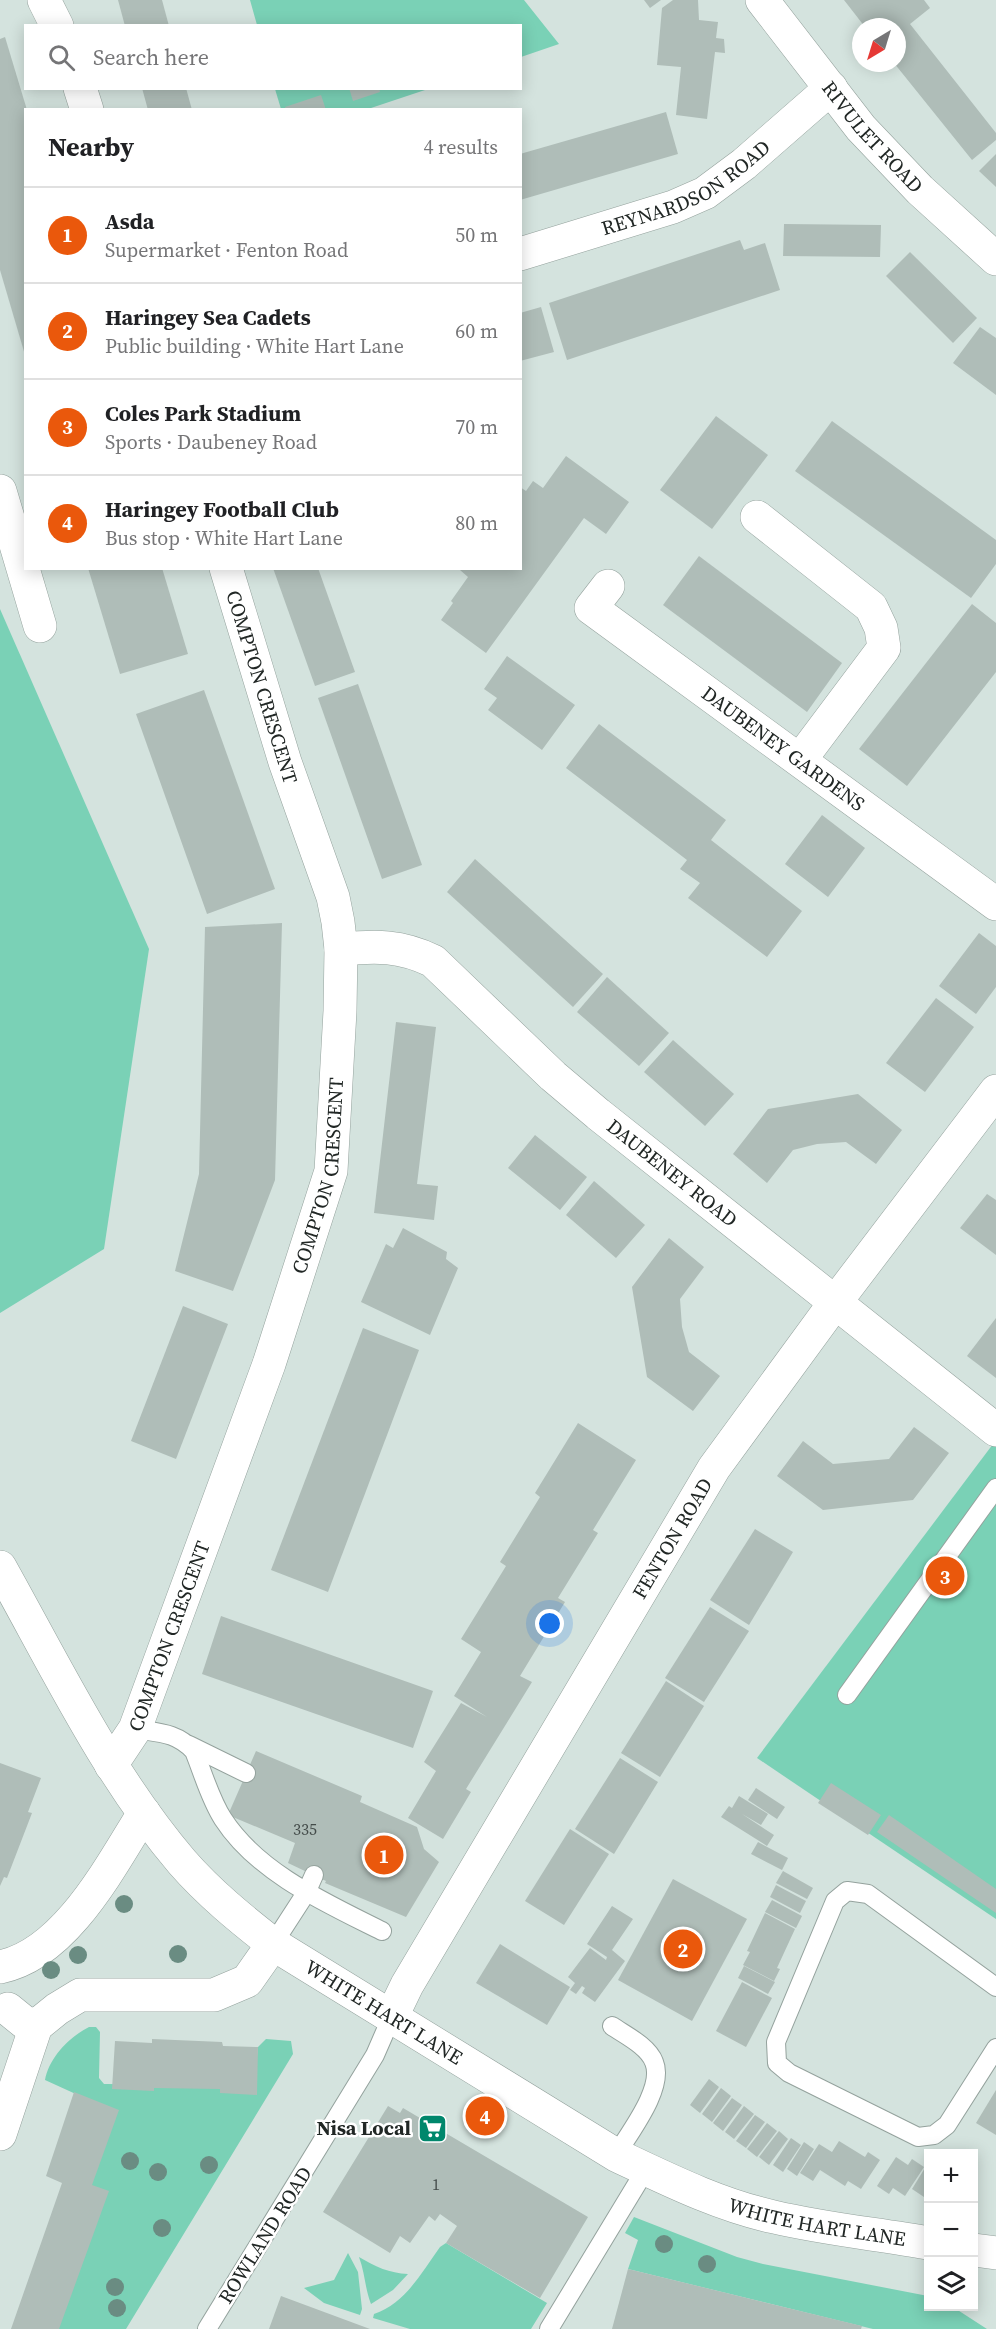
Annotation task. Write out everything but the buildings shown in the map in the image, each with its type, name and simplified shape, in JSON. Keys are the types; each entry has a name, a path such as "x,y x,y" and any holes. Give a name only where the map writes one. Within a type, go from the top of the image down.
{"street":[{"path":"44,0 56,24"},
{"name":"RIVULET ROAD","path":"762,0 861,128 920,190 996,259"},
{"name":"REYNARDSON ROAD","path":"522,253 674,207 705,193 744,164 831,88"},
{"path":"81,90 86,108"},
{"path":"0,490 40,626"},
{"path":"757,517 871,607 881,628 884,648 800,760"},
{"name":"COMPTON CRESCENT","path":"111,1765 135,1729 269,1364 331,1170 340,1011 341,949 333,897 285,762 227,570"},
{"name":"DAUBENEY GARDENS","path":"608,586 591,608 996,904"},
{"name":"DAUBENEY ROAD","path":"341,949 388,946 415,952 433,961 553,1076 834,1304 996,1430"},
{"name":"FENTON ROAD","path":"392,2016 407,1985 714,1468 834,1304 996,1091"},
{"name":"WHITE HART LANE","path":"0,1567 111,1765 144,1813 190,1870 228,1908 273,1944 616,2155 646,2169 703,2195 774,2217 924,2242"},
{"path":"0,1967 27,1958 50,1941 77,1914 144,1813"},
{"path":"0,2134 36,2026 57,2009 80,1995 214,1995 247,1981 273,1944"},
{"path":"8,2009 24,2022 36,2026"},
{"path":"978,2251 996,2253"}],"lane":[{"path":"847,1695 996,1488"},
{"path":"135,1729 174,1735 246,1773"},
{"path":"188,1744 194,1751 217,1809 234,1833 274,1870 306,1893 382,1931"},
{"path":"273,1944 306,1893 314,1875"},
{"path":"996,1987 867,1894 847,1892 835,1901 776,2042 777,2063 789,2073 918,2137 934,2135 947,2125 996,2048"},
{"name":"ROWLAND ROAD","path":"207,2329 375,2055 392,2016"},
{"path":"612,2026 639,2044 654,2061 657,2075 650,2099 616,2155"},
{"path":"549,2329 646,2169"}],"green space":[{"path":"250,0 524,0 559,44 522,57 522,24 257,24"},
{"path":"275,90 425,90 371,108 281,108"},
{"path":"0,609 149,949 104,1249 0,1313"},
{"path":"996,1440 996,1919 757,1758"},
{"path":"89,2027 96,2027 100,2032 99,2078 104,2084 254,2085 258,2047 266,2039 291,2041 293,2054 126,2329 51,2329 87,2188 113,2111 45,2080 55,2056 74,2036"},
{"path":"634,2217 737,2257 924,2295 924,2311 959,2311 987,2329 873,2329 628,2269 638,2240 625,2233"},
{"path":"446,2243 547,2303 531,2329 410,2329 373,2318 374,2314 395,2303 404,2295 440,2247"},
{"path":"348,2253 358,2272 362,2309 360,2315 324,2303 304,2288 334,2280"},
{"path":"359,2257 383,2269 408,2274 393,2290 371,2304"}],"place":[{"name":"Coles Park Stadium","path":"945,1576"},
{"name":"Asda","path":"384,1855"},
{"name":"Haringey Sea Cadets","path":"683,1949"},
{"name":"Haringey Football Club","path":"485,2116"},
{"name":"Nisa Local","path":"432,2128"}]}
